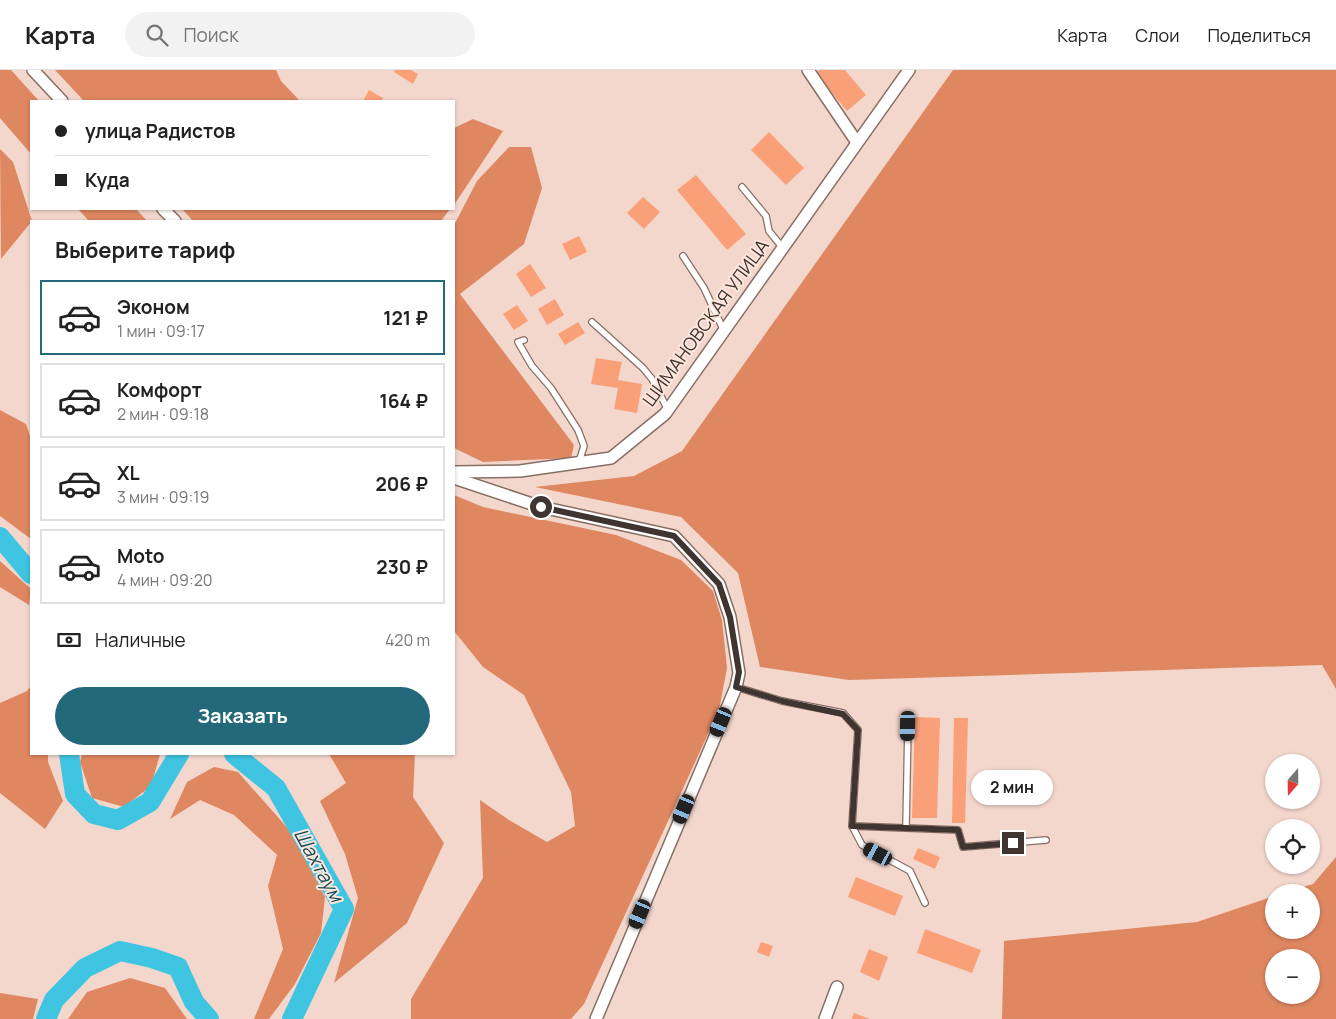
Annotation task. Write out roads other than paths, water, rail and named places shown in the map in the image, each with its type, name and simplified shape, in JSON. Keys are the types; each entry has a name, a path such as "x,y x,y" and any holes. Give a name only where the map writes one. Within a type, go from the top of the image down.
{"street":[{"path":"33,70 61,100"},
{"path":"808,70 856,141"},
{"name":"ШИМАНОВСКАЯ УЛИЦА","path":"455,472 520,471 611,458 668,410 856,141 909,70"},
{"path":"164,210 174,220"},
{"path":"455,478 541,507 674,536 719,584 730,617 739,672 736,687 596,1019"},
{"path":"825,1019 837,988"}],"lane":[{"path":"742,187 766,216 769,231 782,247"},
{"path":"683,256 704,288 724,331"},
{"path":"592,322 643,368 652,379 668,410"},
{"path":"524,340 518,342 532,366 551,388 578,430 584,446 578,464"},
{"path":"736,687 782,701 843,714 858,730 852,826 862,845 910,871 925,903"},
{"path":"906,827 908,726"},
{"path":"852,826 958,830 963,847 1046,840"}],"waterway":[{"name":"Шахтаум","path":"0,537 30,573"},
{"name":"Шахтаум","path":"69,755 75,794 94,814 118,820 150,802 178,755"},
{"name":"Шахтаум","path":"235,755 276,788 344,909 292,1019"},
{"name":"Шахтаум","path":"46,1019 54,1000 85,968 120,951 152,958 178,967 194,1002 209,1019"}]}
